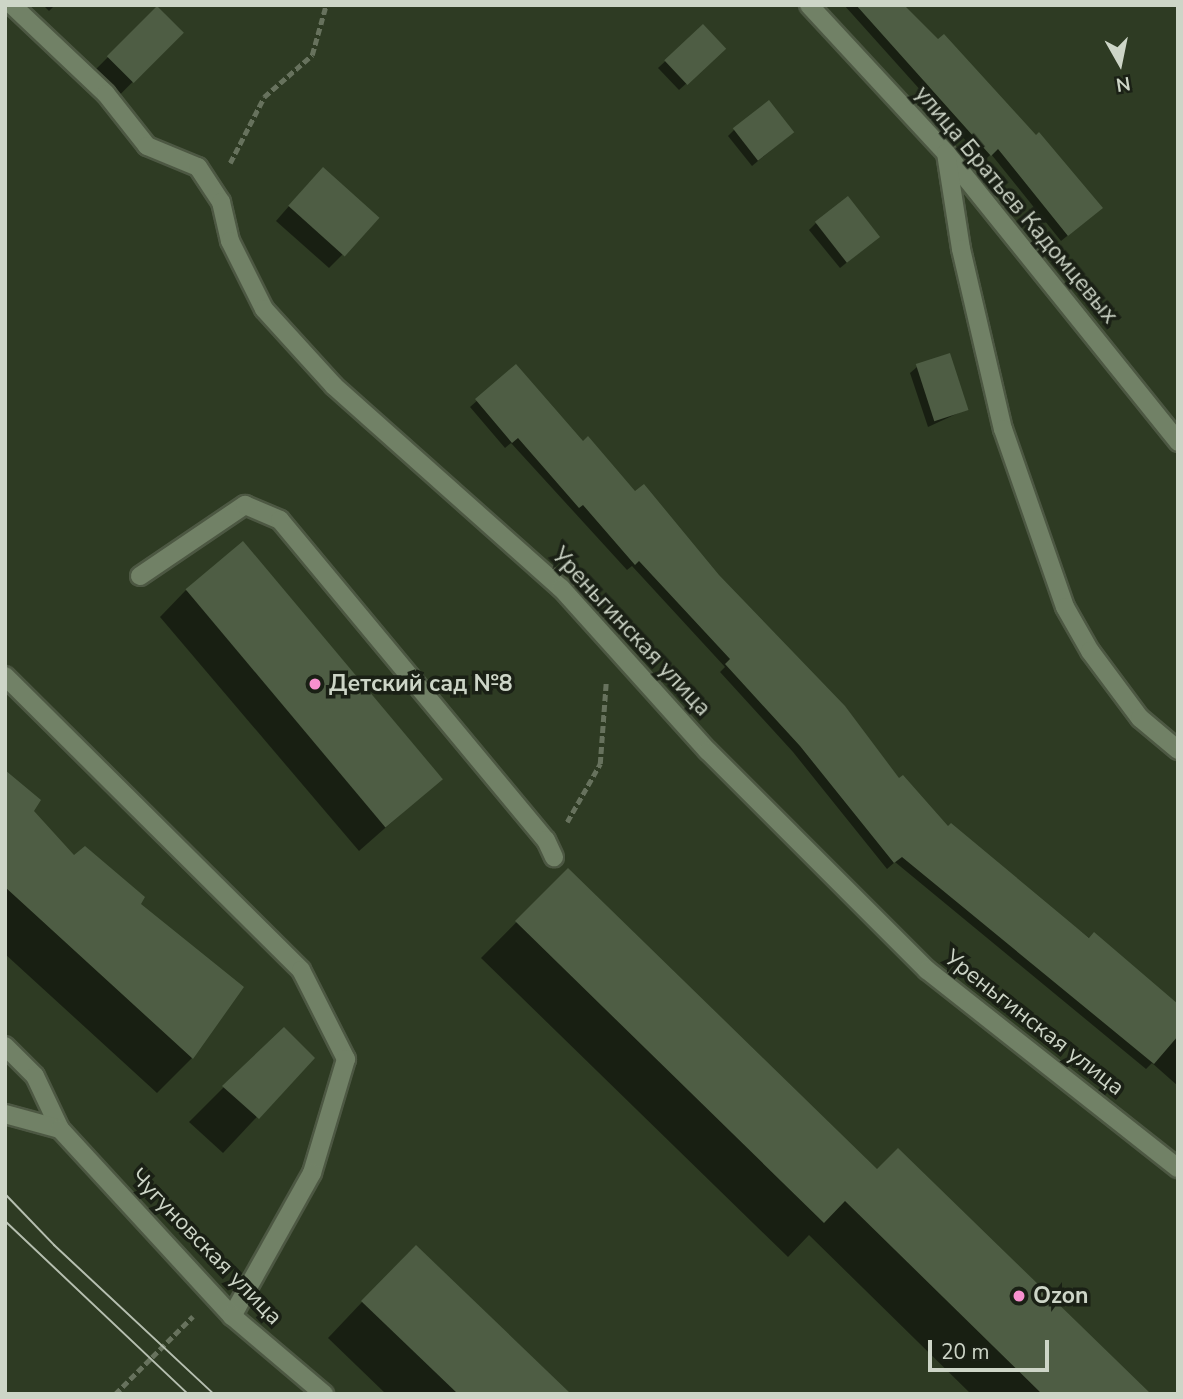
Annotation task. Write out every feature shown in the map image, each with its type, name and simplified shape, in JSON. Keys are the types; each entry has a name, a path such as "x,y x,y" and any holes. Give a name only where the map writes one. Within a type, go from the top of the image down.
{"street":[{"name":"Уреньгинская улица","path":"12,5 106,94 148,146 198,167 221,202 230,241 264,309 334,386 561,588 708,751 927,970 1178,1168"},
{"name":"улица Братьев Кадомцевых","path":"809,5 946,153 1178,442"},
{"path":"946,153 961,249 1003,429 1065,607 1090,651 1140,718 1178,750"},
{"path":"140,576 245,505 280,520 546,840 554,857"},
{"path":"5,676 301,970 346,1059 312,1173 232,1316"},
{"name":"Чугуновская улица","path":"5,1046 35,1076 60,1129 232,1316 324,1394"},
{"path":"5,1114 60,1129"}],"path":[{"path":"221,202 232,155 264,97 313,55 326,5"},
{"path":"546,840 566,824 600,764 608,705 606,678"},
{"path":"115,1394 214,1296"}],"building":[{"path":"856,5 904,5 938,39 944,34 1036,135 1039,132 1103,208 1068,236 998,149 991,156"},
{"path":"157,6 184,33 134,83 107,56"},
{"path":"703,24 726,49 687,85 664,60"},
{"path":"769,100 794,132 758,161 733,128"},
{"path":"323,167 379,218 345,256 288,206"},
{"path":"848,196 880,237 847,263 815,222"},
{"path":"950,353 969,410 934,421 916,364"},
{"path":"516,364 583,441 588,436 635,491 644,484 719,575 845,706 899,778 903,775 948,826 951,823 1089,938 1094,932 1178,1004 1178,1036 1154,1064 902,857 894,863 800,746 725,664 730,659 639,561 635,565 583,505 579,508 518,438 512,443 475,399"},
{"name":"Детский сад №8","path":"243,541 443,779 385,827 186,589"},
{"path":"5,770 41,800 34,811 74,855 85,846 145,897 141,904 244,987 193,1059 5,887"},
{"path":"568,868 877,1169 898,1148 1151,1394 1042,1394 845,1201 824,1223 515,921"},
{"path":"284,1027 315,1058 259,1119 222,1086"},
{"path":"416,1245 571,1394 458,1394 361,1301"}],"tram line":[{"path":"5,1194 54,1245 214,1394"},
{"path":"5,1221 188,1394"}],"place":[{"name":"Детский сад №8","path":"315,684"},
{"name":"Ozon","path":"1019,1296"}]}
